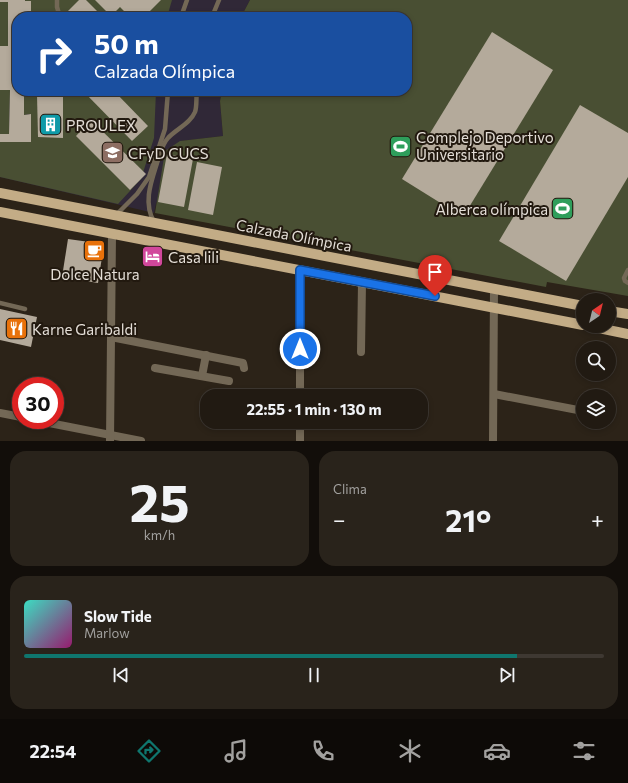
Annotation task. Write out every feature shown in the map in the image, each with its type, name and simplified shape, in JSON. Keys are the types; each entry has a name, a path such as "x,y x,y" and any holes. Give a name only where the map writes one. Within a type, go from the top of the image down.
{"main road":[{"name":"Calzada Olímpica","path":"0,193 576,305"},
{"path":"0,212 576,324"},
{"path":"616,312 628,314"},
{"path":"616,332 628,334"}],"street":[{"path":"110,438 112,234"},
{"path":"300,270 300,389"},
{"path":"361,352 362,282"},
{"path":"493,441 494,289"},
{"path":"111,337 243,363 244,368"},
{"path":"202,376 206,355"},
{"path":"155,368 229,381"},
{"path":"494,394 576,410"},
{"path":"0,413 12,415"},
{"path":"64,427 110,438 141,441"},
{"path":"300,429 300,441"}],"lane":[{"path":"57,0 58,12"},
{"path":"183,12 187,0"},
{"path":"214,12 219,0"},
{"path":"116,215 137,194 149,177 165,129 168,96"},
{"path":"155,223 150,215 149,188 162,148 168,138 187,122 195,112 197,96"},
{"path":"165,129 175,132"},
{"path":"628,270 624,278 628,283"},
{"path":"0,304 25,309"}],"shaded area":[{"path":"0,0 250,0 244,12 12,12 12,96 221,96 220,101 223,136 181,141 156,204 154,213 0,177"}],"green space":[{"path":"25,0 172,0 168,12 26,12"},
{"name":"Complejo Deportivo Universitario","path":"250,0 628,0 628,296 547,282 546,287 155,213 165,151 180,141 223,136 220,101 221,96 412,96 412,12 244,12"},
{"path":"0,2 8,2 8,46 0,46"},
{"path":"0,90 10,90 9,134 0,134"},
{"name":"CFyD CUCS","path":"24,96 156,96 154,138 141,179 118,204 0,177 0,142 30,142 30,114 24,115"}],"building":[{"path":"0,0 31,1 31,12 12,12 12,96 24,96 24,115 31,114 31,142 0,142 0,134 9,134 10,90 0,90 0,46 8,46 8,2 0,2"},
{"path":"79,0 86,0 98,12 67,12"},
{"path":"95,0 161,0 149,12 125,12 120,7 115,12 107,12"},
{"path":"492,32 553,70 463,217 402,179"},
{"name":"PROULEX","path":"37,96 63,96 63,138 38,137"},
{"path":"88,96 119,96 148,126 132,141"},
{"name":"Alberca olímpica","path":"580,105 628,133 628,177 566,281 499,241"},
{"path":"91,120 146,174 130,190 76,136"},
{"path":"167,154 193,159 184,207 158,202"},
{"path":"197,162 222,167 213,215 188,210"},
{"path":"68,239 104,244 98,283 62,277"},
{"name":"Karne Garibaldi","path":"0,309 37,317 31,347 0,340"}],"place":[{"name":"PROULEX","path":"50,125"},
{"name":"Complejo Deportivo Universitario","path":"400,146"},
{"name":"CFyD CUCS","path":"112,153"},
{"name":"Alberca olímpica","path":"563,209"},
{"name":"Dolce Natura","path":"95,251"},
{"name":"Casa lili","path":"153,257"},
{"name":"Karne Garibaldi","path":"17,329"}],"route":[{"path":"300,349 300,270 435,296"}]}
